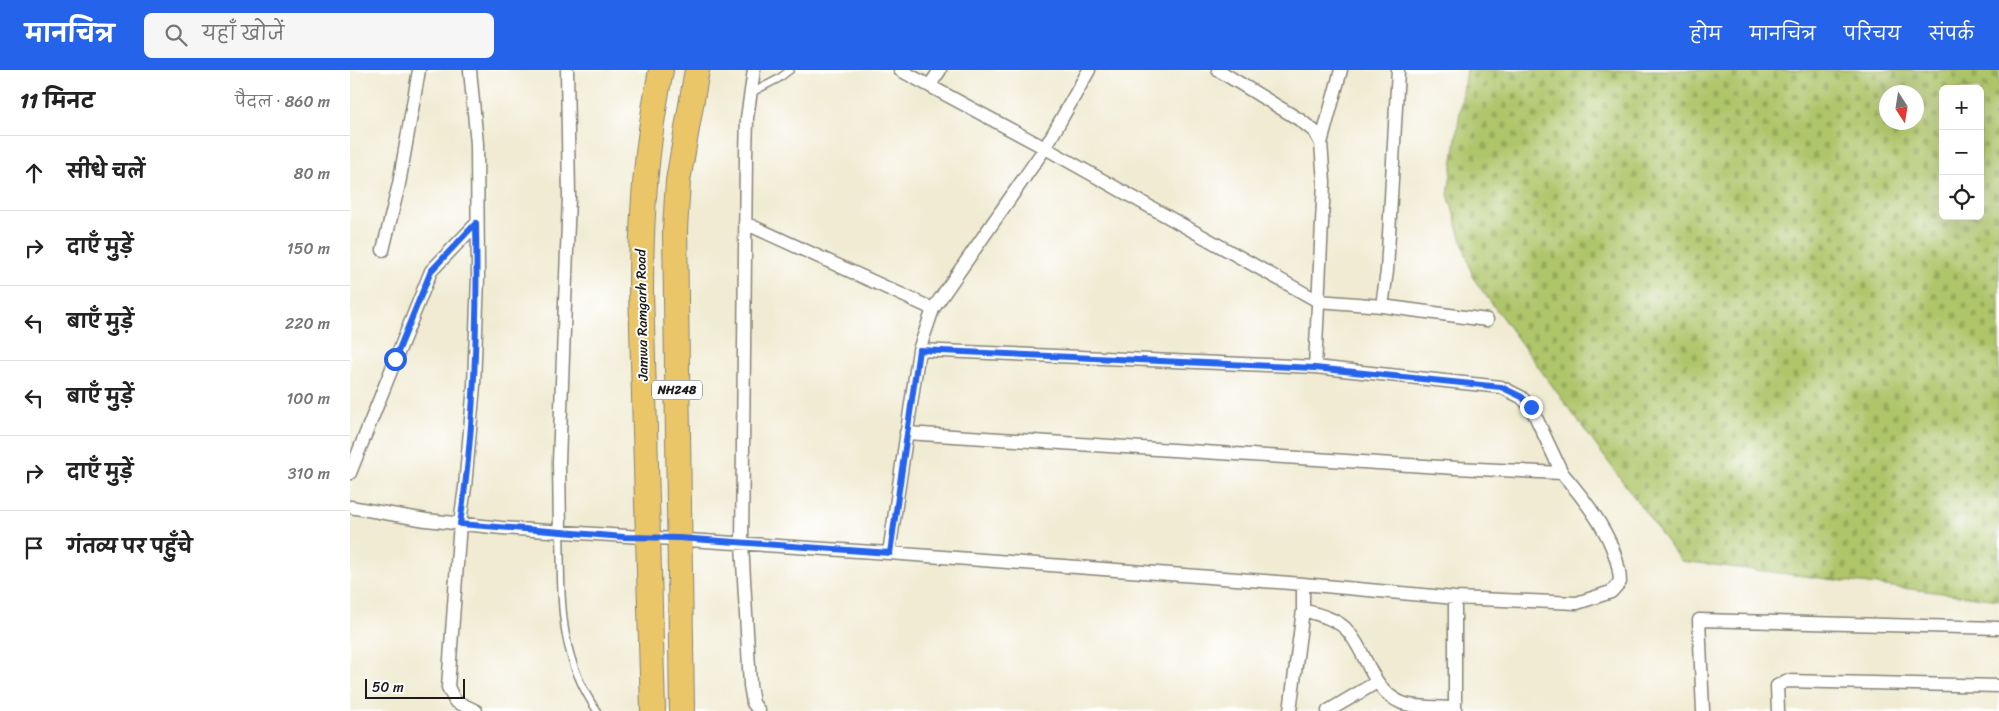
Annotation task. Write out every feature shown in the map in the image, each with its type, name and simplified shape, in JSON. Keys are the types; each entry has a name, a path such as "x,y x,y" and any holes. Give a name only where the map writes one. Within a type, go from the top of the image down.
{"highway":[{"name":"Jamwa Ramgarh Road","path":"653,711 647,538 641,229 646,160 661,70"},
{"name":"NH248","path":"682,711 675,229 678,181 698,70"},
{"path":"641,291 676,289"}],"street":[{"path":"383,250 399,184 419,70"},
{"path":"470,70 477,144 476,223 478,277 474,385 460,524 448,687 455,701 476,711"},
{"path":"560,532 559,462 569,198 567,70"},
{"path":"754,70 747,118 742,544 750,685 754,703 759,711"},
{"path":"900,70 1045,148 1318,301 1382,306 1487,320"},
{"path":"930,85 940,70"},
{"path":"890,553 919,350 933,309 1045,148 1089,70"},
{"path":"1218,70 1300,120 1314,131 1321,143"},
{"path":"1315,368 1324,182 1321,143 1341,70"},
{"path":"1382,306 1387,271 1398,70"},
{"path":"350,473 431,271 476,223"},
{"path":"745,224 933,309"},
{"path":"350,507 460,524 890,553 1303,584 1455,598 1577,603 1611,592 1620,582 1619,567 1613,547 1578,492 1562,473 1531,407 1513,392 1501,387 1315,368 919,350"},
{"path":"906,433 1562,473"},
{"path":"1290,711 1303,610 1303,584"},
{"path":"1303,610 1328,618 1344,627 1356,642 1377,682 1402,703 1455,710 1455,598"},
{"path":"1703,711 1699,620 1999,628"},
{"path":"1778,711 1777,686 1786,681 1999,686"},
{"path":"1328,711 1377,682"}],"lane":[{"path":"751,93 778,80 790,70"},
{"path":"560,532 565,639 576,675 597,711"}],"green space":[{"path":"1466,70 1999,70 1999,600 1681,561 1473,278 1448,194"}],"route":[{"path":"395,359 431,271 476,223 478,277 474,385 470,442 460,524 624,537 679,538 742,544 890,553 919,350 1315,368 1501,387 1522,397 1531,407"}]}
